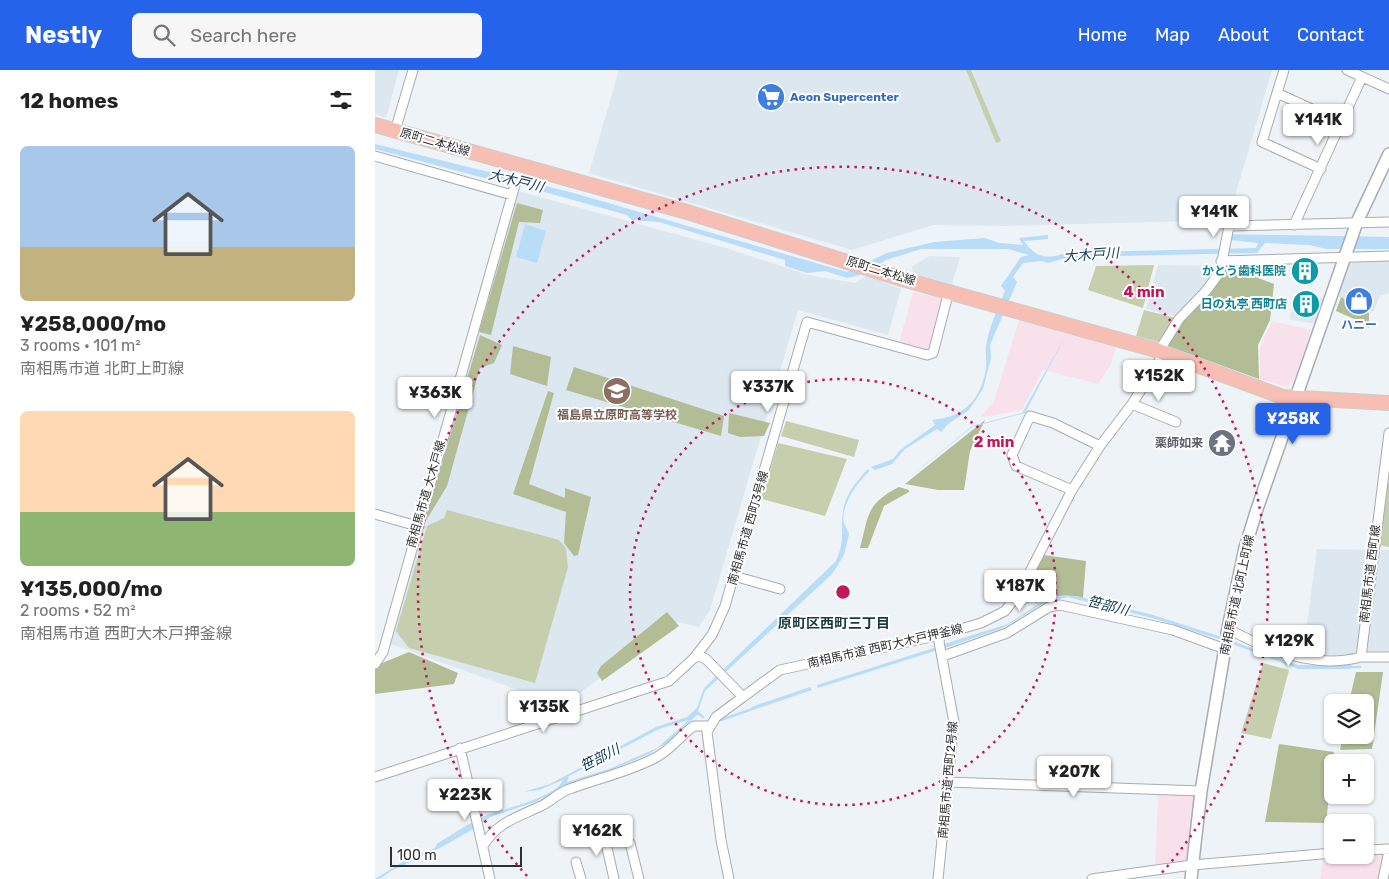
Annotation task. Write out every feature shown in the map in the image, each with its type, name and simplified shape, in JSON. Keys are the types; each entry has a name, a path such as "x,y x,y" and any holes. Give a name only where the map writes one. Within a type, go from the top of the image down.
{"main road":[{"name":"原町二本松線","path":"375,125 519,170 687,212 856,264 1018,310 1160,354 1268,392 1296,398 1389,403"}],"street":[{"path":"395,131 413,70"},
{"path":"1283,70 1262,142 1321,169"},
{"path":"1347,70 1389,89"},
{"path":"1363,77 1340,122 1295,225 1356,225 1389,222"},
{"path":"1277,93 1340,122"},
{"name":"南相馬市道 北町上町線","path":"1191,879 1201,791 1225,649 1231,633 1245,548 1356,225 1389,154"},
{"path":"375,156 513,194"},
{"name":"南相馬市道 大木戸線","path":"375,664 383,652 519,170"},
{"name":"南相馬市道 西町大木戸押釜線","path":"743,697 781,670 940,638 981,624 997,616 1010,606 1023,585 1072,490 1100,446 1132,404 1179,318 1206,291 1220,272 1221,258 1229,227 1295,225"},
{"path":"1221,258 1389,256"},
{"name":"南相馬市道 西町3号線","path":"694,658 712,635 722,617 807,322 927,355 933,353 949,291"},
{"path":"1132,404 1176,422"},
{"path":"1072,490 1016,466 1012,460 1012,455 1031,416 1053,423 1100,446"},
{"name":"南相馬市道 西町線","path":"1357,658 1389,433"},
{"path":"375,514 417,526"},
{"path":"734,576 780,589"},
{"path":"943,654 1007,633 1049,607 1060,605 1173,630 1225,649"},
{"path":"1231,633 1261,646 1296,656 1389,657"},
{"name":"南相馬市道 西町2号線","path":"938,879 954,722 940,638"},
{"path":"375,777 669,681 694,658 703,657 743,697 716,717 709,726 707,740 729,879"},
{"path":"483,842 494,830 509,820 544,805 567,790 612,777 653,759 677,744 694,726 709,726"},
{"path":"460,748 490,879"},
{"path":"947,782 1201,791"},
{"path":"603,830 614,879"},
{"path":"630,843 639,879"},
{"path":"1374,850 1389,850 1383,879"},
{"path":"1092,879 1192,865 1324,854"},
{"path":"577,862 581,879"}],"shaded area":[{"path":"375,70 399,70 386,118 375,114"},
{"path":"619,70 1272,70 1228,220 1006,226 933,225 852,250 589,173"},
{"name":"福島県立原町高等学校","path":"518,191 726,248 808,275 855,283 869,274 883,277 882,282 901,289 888,335 798,310 710,610 699,627 677,622 574,697 552,702 388,643"},
{"path":"930,256 960,257 952,284 913,274 912,266"},
{"path":"1389,258 1389,293 1380,296 1373,312 1338,296 1326,326 1289,319 1298,291 1328,300 1339,260"},
{"path":"1158,265 1214,266 1212,276 1202,291 1177,317 1146,309"},
{"path":"913,292 942,298 929,347 926,351 899,343"},
{"path":"1020,317 1116,347 1111,364 1098,384 1043,370 1022,410 980,418 994,401"},
{"path":"1272,321 1311,330 1297,374 1288,387 1260,379 1260,347"},
{"path":"1317,549 1389,550 1389,652 1372,651 1354,656 1303,655"},
{"path":"1195,794 1187,863 1155,866 1158,795"},
{"path":"1384,850 1379,879 1320,879 1323,859 1324,864 1374,864 1374,852"}],"green space":[{"path":"966,70 971,70 1001,141 996,143"},
{"path":"517,203 543,210 540,223 519,222 491,335 479,332"},
{"path":"1154,265 1143,308 1088,290 1096,266"},
{"path":"1224,265 1274,284 1270,320 1258,345 1259,379 1165,345 1192,307 1225,274"},
{"path":"1341,297 1369,313 1369,328 1361,324 1361,322 1336,311"},
{"path":"1144,310 1176,318 1159,342 1136,336"},
{"path":"480,335 502,345 494,363 480,368 447,486 424,524"},
{"path":"513,346 551,357 547,386 510,374"},
{"path":"574,367 724,416 721,436 566,390"},
{"path":"548,391 554,393 529,484 565,498 565,488 591,497 578,555 574,556 564,543 566,512 513,494"},
{"path":"729,413 770,423 764,436 740,437 728,433"},
{"path":"985,420 970,451 964,490 938,490 905,484"},
{"path":"786,421 859,440 854,457 781,436"},
{"path":"778,443 847,459 825,516 762,499"},
{"path":"1386,483 1389,483 1389,547 1379,545"},
{"path":"899,487 909,490 909,492 884,506 868,548 860,548 871,511 880,499"},
{"path":"447,510 559,540 566,548 568,567 535,683 409,648 396,631 427,526 444,518"},
{"path":"1044,555 1086,561 1083,598 1059,596 1036,603 1025,592"},
{"path":"667,612 679,626 602,681 597,673 601,666"},
{"path":"409,652 458,673 454,684 375,694 375,666"},
{"path":"1263,663 1289,670 1271,739 1241,733"},
{"path":"1356,672 1383,672 1374,735 1374,694 1351,694"},
{"path":"1279,744 1334,752 1334,754 1324,754 1324,804 1328,804 1327,814 1324,814 1324,823 1265,822"},
{"path":"1341,744 1373,744 1372,749 1340,750"}],"water":[{"name":"大木戸川","path":"375,144 570,192 847,272 887,253 934,242 985,238 999,243 1023,245 1019,238 1048,235 1048,239 1024,241 1032,250 1047,257 1080,251 1256,248 1258,243 1222,239 1223,234 1389,237 1389,249 1327,249 1309,245 1265,243 1257,253 1069,257 1048,263 1042,261 1023,263 1013,277 1017,282 990,345 991,358 983,389 969,410 948,424 941,432 937,429 905,449 892,464 875,470 871,467 893,459 900,450 935,425 932,420 954,415 962,411 975,398 980,390 986,369 987,339 1005,291 1001,286 1021,257 1029,255 1008,249 921,249 886,260 860,275 847,278 825,271 807,273 785,266 785,260 659,222 632,220 627,215 495,178 488,179 375,149"},
{"path":"525,224 546,231 537,263 516,257"},
{"path":"1066,335 1025,413 972,427 905,481 972,426 1022,413"},
{"path":"868,469 870,471 855,487 847,502 843,516 849,534 844,555 832,574 705,691 698,711 701,715 697,715 668,742 649,754 612,770 576,781 535,802 490,817 482,824 442,847 391,871 380,879 375,879 409,858 435,848 437,844 480,818 526,803 549,793 558,787 563,780 539,790 523,792 550,784 656,727 687,717 697,708 704,688 836,561 842,541 843,514 844,505 855,484","holes":["689,720 657,748 609,769 567,782 569,776 659,729"]},
{"path":"1056,596 1076,596 1153,615 1222,637 1222,640 1152,618 1068,597 1044,603 1003,628 945,648 944,644 1008,624 1041,602"},
{"path":"1235,642 1298,665 1352,665 1350,669 1298,669 1235,645"},
{"path":"937,647 938,650 818,688 817,685"},
{"path":"810,687 812,690 753,710 751,707"}],"waterway":[{"name":"笹部川","path":"1221,638 1237,644"},
{"name":"笹部川","path":"1348,667 1360,667"},
{"name":"笹部川","path":"721,720 755,708"},
{"name":"笹部川","path":"698,713 703,717"}],"place":[{"name":"Aeon Supercenter","path":"771,97"},
{"name":"かとう歯科医院","path":"1305,271"},
{"name":"ハニー","path":"1359,301"},
{"name":"日の丸亭 西町店","path":"1306,304"},
{"name":"福島県立原町高等学校","path":"617,391"},
{"name":"薬師如来","path":"1222,443"}],"district":[{"name":"原町区西町三丁目","path":"834,623"}]}
